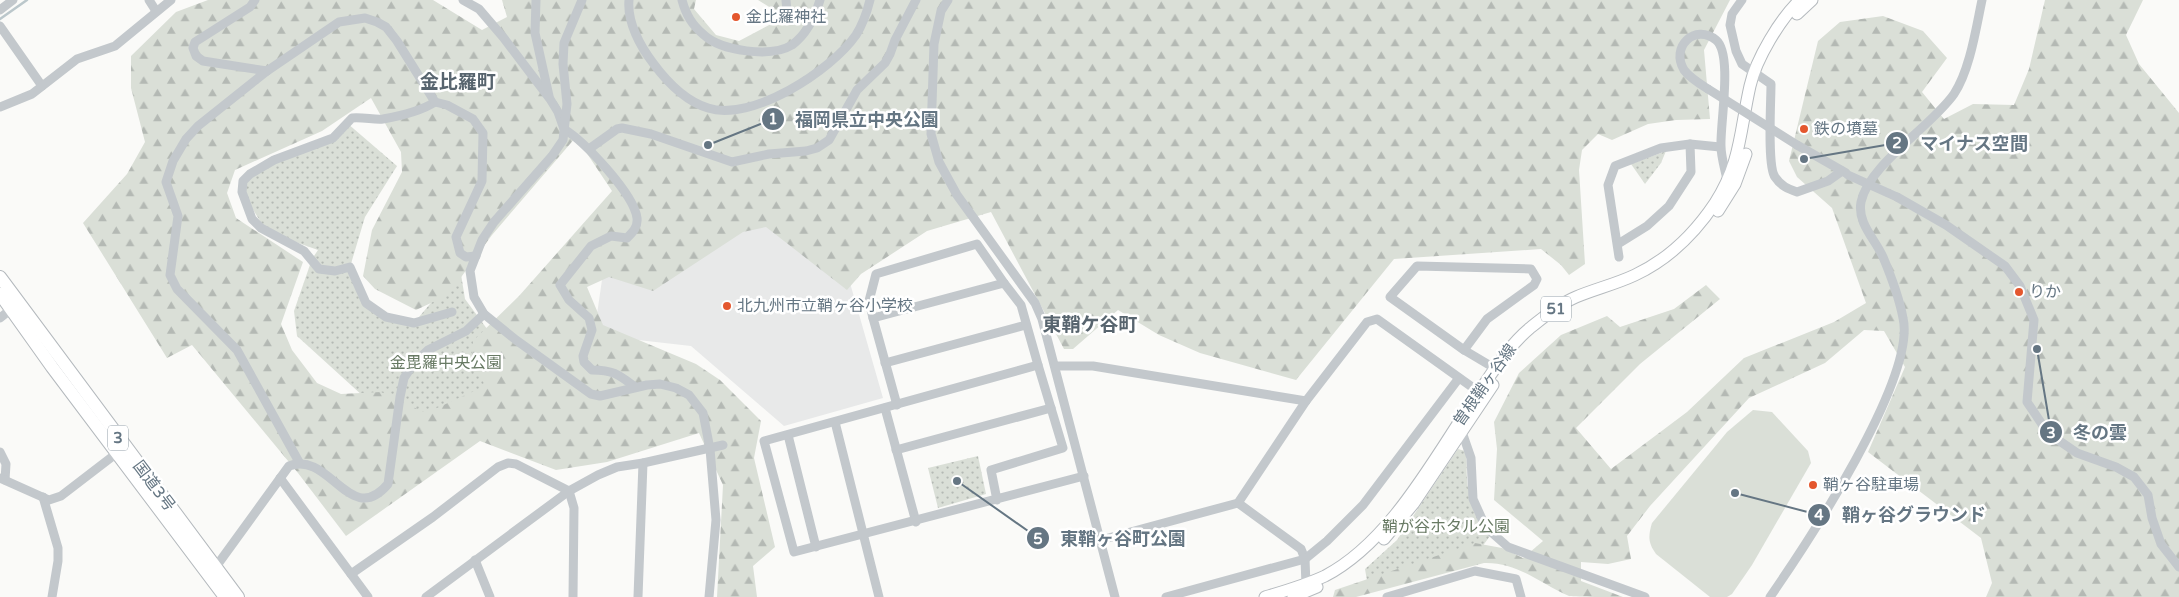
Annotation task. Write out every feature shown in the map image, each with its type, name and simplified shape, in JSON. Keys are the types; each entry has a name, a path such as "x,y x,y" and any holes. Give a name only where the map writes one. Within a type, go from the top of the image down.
{"highway":[{"name":"国道3号","path":"0,277 238,597"},
{"name":"国道3号","path":"0,294 5,314 117,454 226,597"}],"main road":[{"name":"曽根鞘ヶ谷線","path":"1293,597 1330,581 1354,565 1382,541 1414,503 1510,360 1537,333 1577,305 1629,286 1658,272 1696,240 1723,204 1735,184 1748,144 1758,74 1771,38 1800,0"},
{"name":"曽根鞘ヶ谷線","path":"1265,597 1327,575 1350,559 1392,519 1517,340 1553,311 1574,298 1636,275 1654,265 1691,235 1717,200 1727,180 1741,141 1750,85 1783,32 1812,0"}],"street":[{"path":"0,10 13,0"},
{"path":"149,0 156,11"},
{"path":"0,107 32,94 77,59 115,46 171,0"},
{"path":"255,0 250,7 195,42 193,48 196,56 203,62 267,71"},
{"path":"463,0 479,9 550,99 558,112 564,129 576,136 589,149 631,202 637,218 635,229 627,238 611,236 591,246 560,285 569,300 589,318 592,330 583,356 584,362 592,370 609,370 617,373 635,388"},
{"path":"536,0 535,33 550,99"},
{"path":"582,0 564,43 563,64 567,104 563,140 552,156 494,222 482,240 470,271 474,297 484,314 516,340 591,394 600,396 660,384 676,388 689,395 703,413 710,449 716,520 709,597"},
{"path":"629,0 630,17 641,48 663,77 690,100 709,108 730,112 748,108 788,92 825,66 855,36 864,20 870,0"},
{"path":"682,0 686,15 705,37 733,49 768,53 792,45 804,33 816,16 820,0"},
{"path":"786,0 787,11"},
{"path":"589,149 617,129 622,128 652,134 732,162 769,154 806,151 817,148 829,140 857,90 885,63 916,0"},
{"path":"948,0 941,11 934,44 931,134 939,162 957,195 1035,304 1042,319 1056,366 1115,597"},
{"path":"1742,0 1732,14 1730,25 1742,64 1771,84 1771,153 1774,176 1783,187 1797,192 1812,188 1845,173"},
{"path":"1770,597 1806,545 1840,486 1879,413 1901,357 1904,319 1882,255 1860,215 1862,201 1869,184 1882,168 1940,112 1955,92 1966,64 1982,0"},
{"path":"299,462 237,350 177,288 170,274 178,216 166,182 172,162 186,139 198,126 267,71 339,22 365,18 377,22 386,27 397,41 435,102 447,105 473,119 484,133 482,180 456,237 460,253 466,257 476,256"},
{"path":"0,26 42,86"},
{"path":"1727,180 1720,147 1724,58 1719,42 1710,35 1703,33 1694,35 1683,44 1679,55 1685,70 1708,89 1797,145 1845,173 1897,197 1946,225 2005,266 2020,286 2034,320 2027,402 2048,433 2077,453 2116,467 2134,477 2148,495 2152,518 2161,544 2179,567"},
{"path":"435,102 425,108 381,119 369,117 352,118 333,138 274,160 250,174 243,180 242,192 252,220 261,228 304,251 319,269 335,271 350,267 366,303 386,317 414,323 452,312"},
{"path":"1619,257 1608,185 1615,166 1661,148 1690,144 1720,147"},
{"path":"1618,244 1647,226 1670,206 1691,172 1690,144"},
{"path":"897,405 869,301 876,274 977,244 1020,305 1063,448 991,470 997,500"},
{"path":"1464,350 1487,318 1534,285 1537,279 1531,269 1417,266 1390,297 1464,350 1496,368"},
{"path":"873,318 1004,283"},
{"path":"215,568 289,466 299,462 310,464 358,498 373,498 380,493 388,484 404,378 414,363 428,350 466,331 484,314"},
{"path":"1101,540 1238,503 1306,401 1366,322 1377,320 1479,392"},
{"path":"885,363 1026,325"},
{"path":"1038,365 764,441 794,552 916,522 1084,476"},
{"path":"1056,366 1093,366 1306,401"},
{"path":"1166,597 1305,558 1327,541 1364,505 1459,378"},
{"path":"885,408 916,522"},
{"path":"896,450 1051,408"},
{"path":"835,422 879,597"},
{"path":"1462,432 1471,458 1473,499 1482,519 1491,532 1508,547 1645,597"},
{"path":"788,434 816,547"},
{"path":"426,597 569,491 617,467 723,445"},
{"path":"0,452 7,469 2,479 50,500 61,496 117,454"},
{"path":"351,574 433,517 498,467 508,463 516,464 569,491 574,508 573,597"},
{"path":"638,597 643,463"},
{"path":"280,478 368,597"},
{"path":"43,497 58,548 58,561 52,597"},
{"path":"1238,503 1301,549 1305,558 1306,584"},
{"path":"475,560 490,597"},
{"path":"1387,597 1475,571 1516,579 1521,597"}],"shaded area":[{"name":"北九州市立鞘ヶ谷小学校","path":"770,212 848,276 883,398 784,426 691,346 594,335 604,266"}],"green space":[{"path":"208,0 433,0 482,30 507,17 502,0 696,0 694,9 716,35 739,41 771,24 771,8 758,0 1730,0 1704,50 1710,119 1676,120 1648,124 1612,140 1598,134 1582,150 1579,170 1585,264 1569,275 1561,265 1541,249 1394,259 1296,380 1200,353 1159,335 1118,310 1073,349 1064,349 991,212 927,231 861,274 847,290 766,227 743,232 653,291 609,277 587,287 603,325 696,364 720,380 761,421 754,458 775,547 753,566 757,597 717,597 723,485 699,433 607,462 556,470 480,441 346,536 298,473 192,345 167,358 83,223 127,174 145,142 131,88 131,56 176,12","holes":["371,98 401,152 402,172 372,230 363,276 375,289 416,310 448,295 492,235 576,137 612,191 519,296 473,341 472,356 485,386 426,413 381,392 341,394 317,383 292,350 281,324 303,262 236,218 227,193 235,170 322,131"]},
{"path":"2045,0 2143,0 2126,35 2139,64 2179,113 2179,597 1986,597 1992,583 1981,538 1868,452 1905,367 1884,331 1864,330 1825,363 1749,398 1650,506 1627,536 1631,559 1608,564 1581,562 1581,581 1623,597 1569,596 1518,570 1507,566 1484,563 1356,597 1333,597 1335,590 1475,543 1502,548 1523,558 1543,541 1494,500 1497,449 1494,422 1519,373 1561,335 1607,316 1620,327 1674,309 1706,285 1720,299 1640,364 1576,428 1611,469 1687,412 1744,358 1834,322 1866,303 1832,208 1797,177 1789,161 1818,41 1840,22 1883,16 1923,31 1947,58 1922,92 1944,119 1973,104 2014,105 2029,69"},
{"name":"金毘羅中央公園","path":"347,123 397,166 365,217 350,267 366,303 386,317 414,323 460,268 465,299 493,337 515,357 476,408 409,428 363,396 297,336 294,311 312,259 318,250 267,232 242,192 250,174 333,138"},
{"path":"1666,151 1661,163 1645,184 1631,164"},
{"path":"1753,410 1772,412 1808,451 1811,463 1752,565 1732,594 1727,597 1710,597 1656,554 1651,546 1649,536 1652,523 1727,432"},
{"name":"鞘が谷ホタル公園","path":"1458,449 1465,451 1469,494 1481,523 1490,536 1479,551 1367,581 1365,569 1397,540"},
{"path":"978,456 986,494 938,508 928,468"}],"waterway":[{"path":"0,19 27,0"}],"place":[{"name":"金比羅神社","path":"736,17"},
{"name":"鉄の墳墓","path":"1804,129"},
{"name":"福岡県立中央公園","path":"708,145"},
{"name":"マイナス空間","path":"1804,159"},
{"name":"りか","path":"2019,292"},
{"name":"北九州市立鞘ヶ谷小学校","path":"727,306"},
{"name":"冬の雲","path":"2037,349"},
{"name":"東鞘ヶ谷町公園","path":"957,481"},
{"name":"鞘ヶ谷駐車場","path":"1813,485"},
{"name":"鞘ヶ谷グラウンド","path":"1735,493"}],"district":[{"name":"金比羅町","path":"458,82"},
{"name":"東鞘ケ谷町","path":"1090,325"}]}
